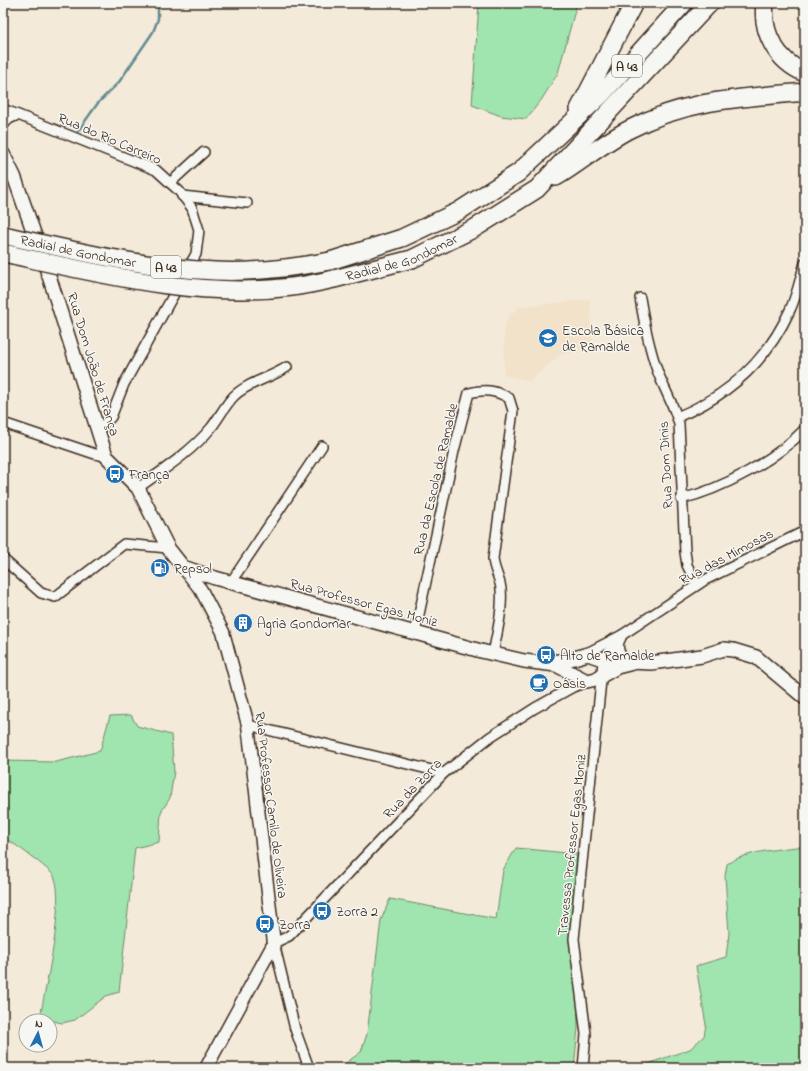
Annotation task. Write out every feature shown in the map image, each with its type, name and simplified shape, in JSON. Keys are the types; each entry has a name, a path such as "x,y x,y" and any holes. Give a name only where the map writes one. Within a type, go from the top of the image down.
{"highway":[{"path":"568,127 592,87 634,3"},
{"name":"Radial de Gondomar","path":"3,235 110,258 177,268 216,271 290,269 330,261 402,238 459,211 518,173 601,95 684,3"},
{"name":"Radial de Gondomar","path":"3,254 109,276 176,287 216,289 292,287 334,279 412,259 475,228 537,188 710,3"},
{"path":"765,3 765,26 770,41 784,59 805,73"},
{"path":"537,188 630,129 662,115 701,103 805,92"}],"main road":[{"name":"Rua Dom João de França","path":"3,154 14,176 50,279 106,456 138,488 168,548 183,567"},
{"name":"Rua Professor Egas Moniz","path":"183,567 230,582 493,654 524,661 559,662 593,676 617,666 633,663 669,661 702,656 724,649 740,651 756,658 805,698"},
{"name":"Rua Professor Egas Moniz","path":"539,662 556,665 593,676 633,663"}],"street":[{"name":"Rua do Rio Carreiro","path":"3,109 156,170 170,183 192,208 199,230 196,254 130,372 111,417 98,431"},
{"path":"3,125 9,119 18,115"},
{"path":"170,183 204,152"},
{"path":"182,196 247,203"},
{"path":"677,417 712,401 748,372 762,357 788,315 805,263"},
{"name":"Rua Dom Dinis","path":"640,298 645,326 658,371 674,406 679,424 681,499 685,552 687,565 697,585"},
{"path":"138,488 181,455 210,428 234,395 256,382 278,373 287,367"},
{"name":"Rua da Escola de Ramalde","path":"415,633 454,451 469,393 482,390 498,392 509,398 513,411 492,559 494,570 501,587 502,599 493,654"},
{"path":"3,423 106,456"},
{"path":"681,499 699,495 768,460 805,429"},
{"path":"230,582 322,446"},
{"name":"Rua das Mimosas","path":"593,676 611,648 622,635 697,585 805,531"},
{"path":"3,559 41,593 55,597 124,544 168,548"},
{"name":"Rua Professor Camilo de Oliveira","path":"183,567 201,590 223,632 248,725 274,943"},
{"path":"622,635 619,641 619,651 626,660 633,663"},
{"name":"Rua das Mimosas","path":"593,676 622,635"},
{"name":"Rua da Zorra","path":"274,943 289,936 444,773 490,737 554,697 593,676"},
{"name":"Travessa Professor Egas Moniz","path":"584,1068 586,1034 574,940 593,676"},
{"path":"248,725 444,773"},
{"path":"206,1068 274,943"},
{"path":"274,943 294,1029 309,1068"}],"shaded area":[{"name":"Escola Básica de Ramalde","path":"590,299 593,348 560,355 529,381 504,375 504,328 509,316 519,307"}],"green space":[{"path":"479,3 577,3 558,73 542,99 526,119 501,116 472,105"},
{"path":"131,715 137,726 171,735 174,771 170,798 161,812 159,842 135,848 119,992 106,996 75,1020 62,1023 58,1022 58,1013 41,1013 50,967 56,924 58,905 57,888 54,876 46,868 3,837 3,761 56,762 100,751 110,716"},
{"path":"805,846 805,1068 636,1068 690,1049 704,1036 706,1025 696,966 726,957 729,933 725,876 727,864 754,853"},
{"path":"516,848 577,854 570,932 577,984 578,1028 574,1068 339,1068 361,1052 367,1034 381,920 390,899 496,919 503,870"}],"waterway":[{"path":"78,131 98,103 119,82 153,32 158,19 158,3"}],"place":[{"name":"Escola Básica de Ramalde","path":"548,338"},
{"name":"França","path":"115,474"},
{"name":"Repsol","path":"160,568"},
{"name":"Agria Gondomar","path":"243,623"},
{"name":"Alto de Ramalde","path":"546,655"},
{"name":"Oásis","path":"539,683"},
{"name":"Zorra 2","path":"322,911"},
{"name":"Zorra","path":"265,924"}]}
